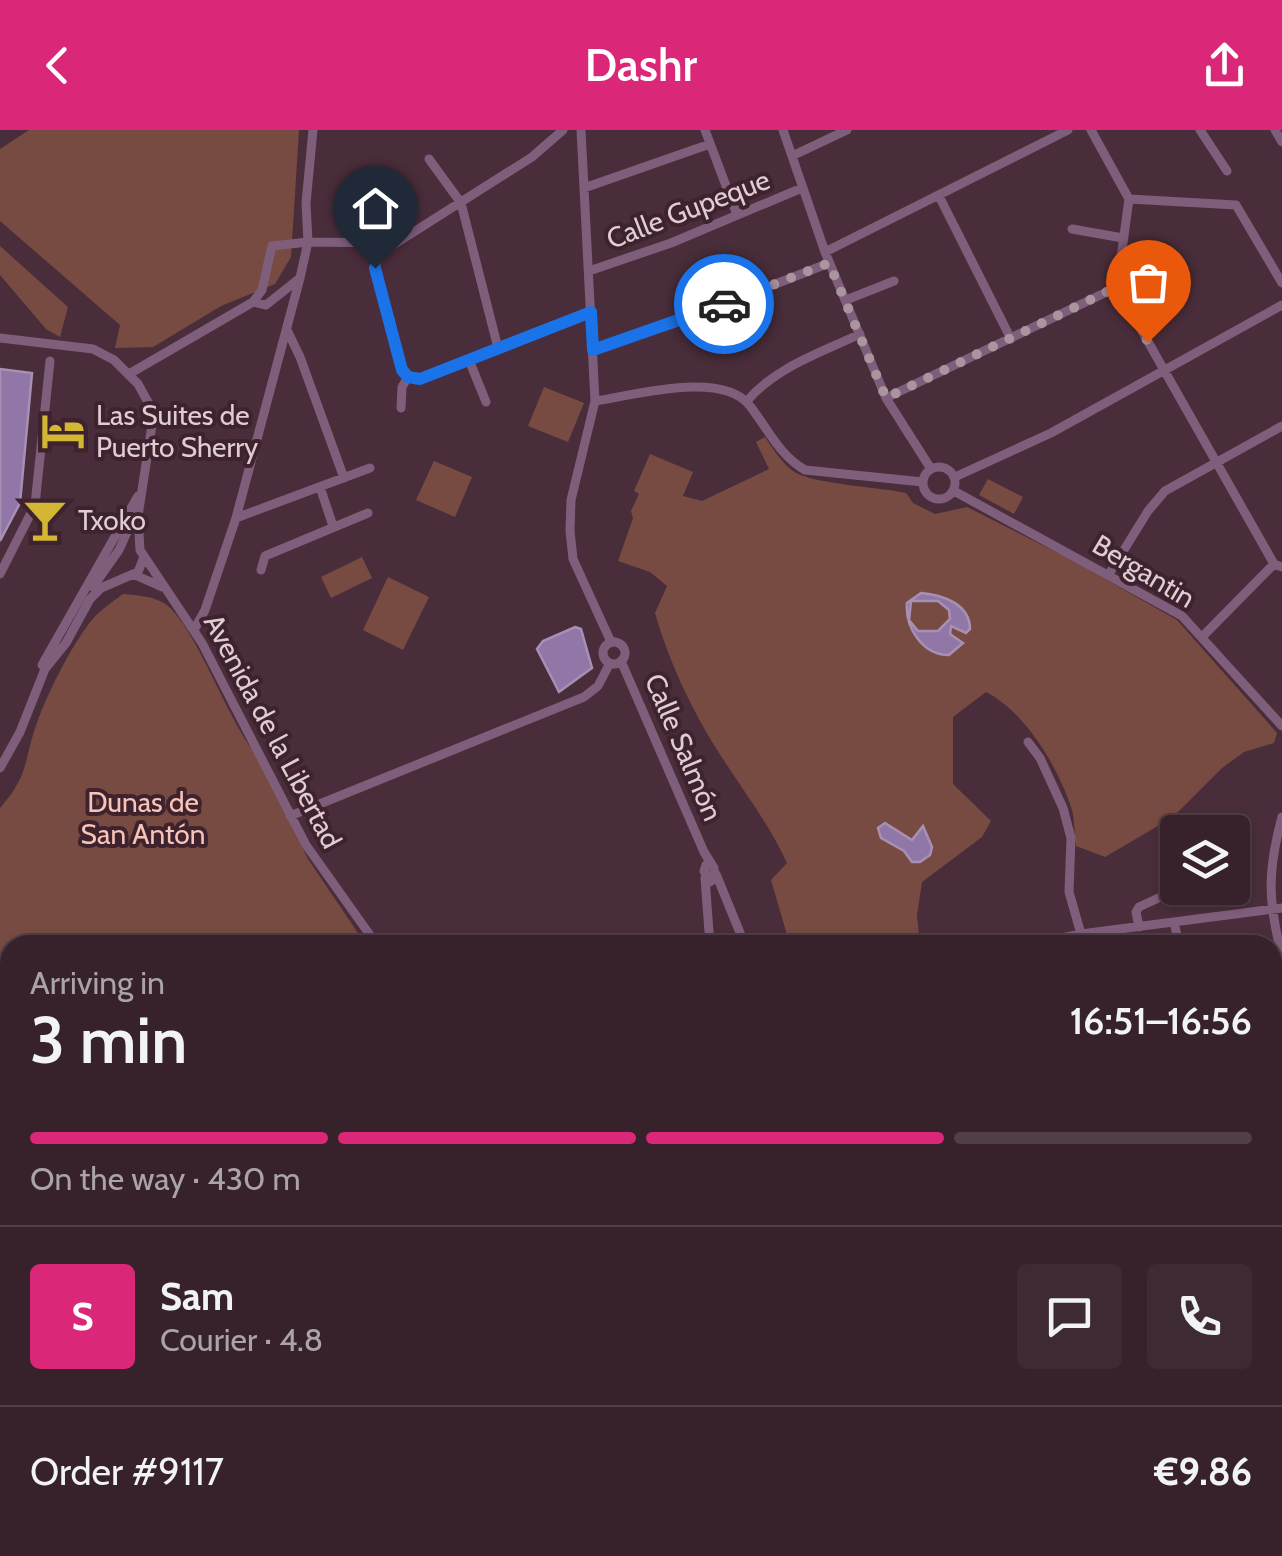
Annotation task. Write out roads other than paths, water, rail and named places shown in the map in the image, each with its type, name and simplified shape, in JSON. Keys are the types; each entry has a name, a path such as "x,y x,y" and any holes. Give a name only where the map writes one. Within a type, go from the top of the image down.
{"street":[{"path":"194,630 205,610 236,518 300,278 308,242 306,203 313,130"},
{"path":"563,130 532,158 396,242 378,257 375,268 402,370 408,377 420,379 591,312"},
{"path":"290,816 584,697 598,686 615,662 603,654 604,647 611,642 574,559 570,532 571,500 595,401 581,130"},
{"path":"705,130 737,215"},
{"path":"782,130 827,258 886,398 932,469"},
{"path":"792,156 847,130"},
{"path":"593,350 684,320 827,258 1068,130"},
{"path":"1090,130 1129,200 1117,287 1278,566 1203,636"},
{"path":"1200,130 1227,171"},
{"path":"1275,130 1282,142"},
{"path":"584,188 710,144"},
{"path":"430,159 460,204 498,348"},
{"name":"Calle Gupeque","path":"589,271 670,243 802,188"},
{"path":"939,196 1010,338"},
{"path":"1129,200 1236,205 1282,283"},
{"path":"1072,229 1124,238"},
{"path":"130,374 253,302 262,290 272,246 396,242"},
{"path":"253,302 266,305 300,278"},
{"path":"846,300 894,281"},
{"path":"886,398 1117,287"},
{"path":"954,477 1051,434 1282,305"},
{"path":"287,330 344,478"},
{"path":"747,402 779,372 860,334"},
{"path":"0,338 93,350 114,360 138,384 152,416 138,528 142,568 94,594 66,643 44,669 35,690"},
{"path":"469,360 486,402"},
{"path":"0,574 35,505 50,361"},
{"path":"400,408 402,387 408,377"},
{"path":"595,401 704,386 724,388 747,402 777,445 805,470 923,482"},
{"path":"1109,574 1165,491 1282,426"},
{"path":"942,467 954,477 954,490 942,500 925,491 923,482 932,469 942,467"},
{"path":"236,518 370,468"},
{"path":"320,487 333,526"},
{"path":"0,768 20,732 45,660 142,490"},
{"name":"Bergantin","path":"954,490 1166,606 1203,636 1282,726"},
{"path":"78,604 118,553 132,522 136,501"},
{"path":"261,570 266,556 368,512"},
{"path":"118,553 132,546 142,553"},
{"path":"118,553 120,570 164,587"},
{"name":"Avenida de la Libertad","path":"142,553 194,630 317,864 370,935"},
{"name":"Calle Salmón","path":"611,642 624,648 615,662 704,852 710,878"},
{"path":"1028,742 1040,758 1063,808 1071,838 1069,892 1081,934"},
{"path":"1277,935 1270,910 1270,881 1282,816"},
{"path":"710,878 710,935"},
{"path":"710,878 740,935"},
{"path":"1139,927 1139,907 1160,897"},
{"path":"1076,935 1282,908"},
{"path":"1174,922 1177,935"}],"place":[{"name":"Las Suites de Puerto Sherry","path":"63,431"},
{"name":"Txoko","path":"45,520"}],"park label":[{"name":"Dunas de San Antón","path":"143,818"}]}
